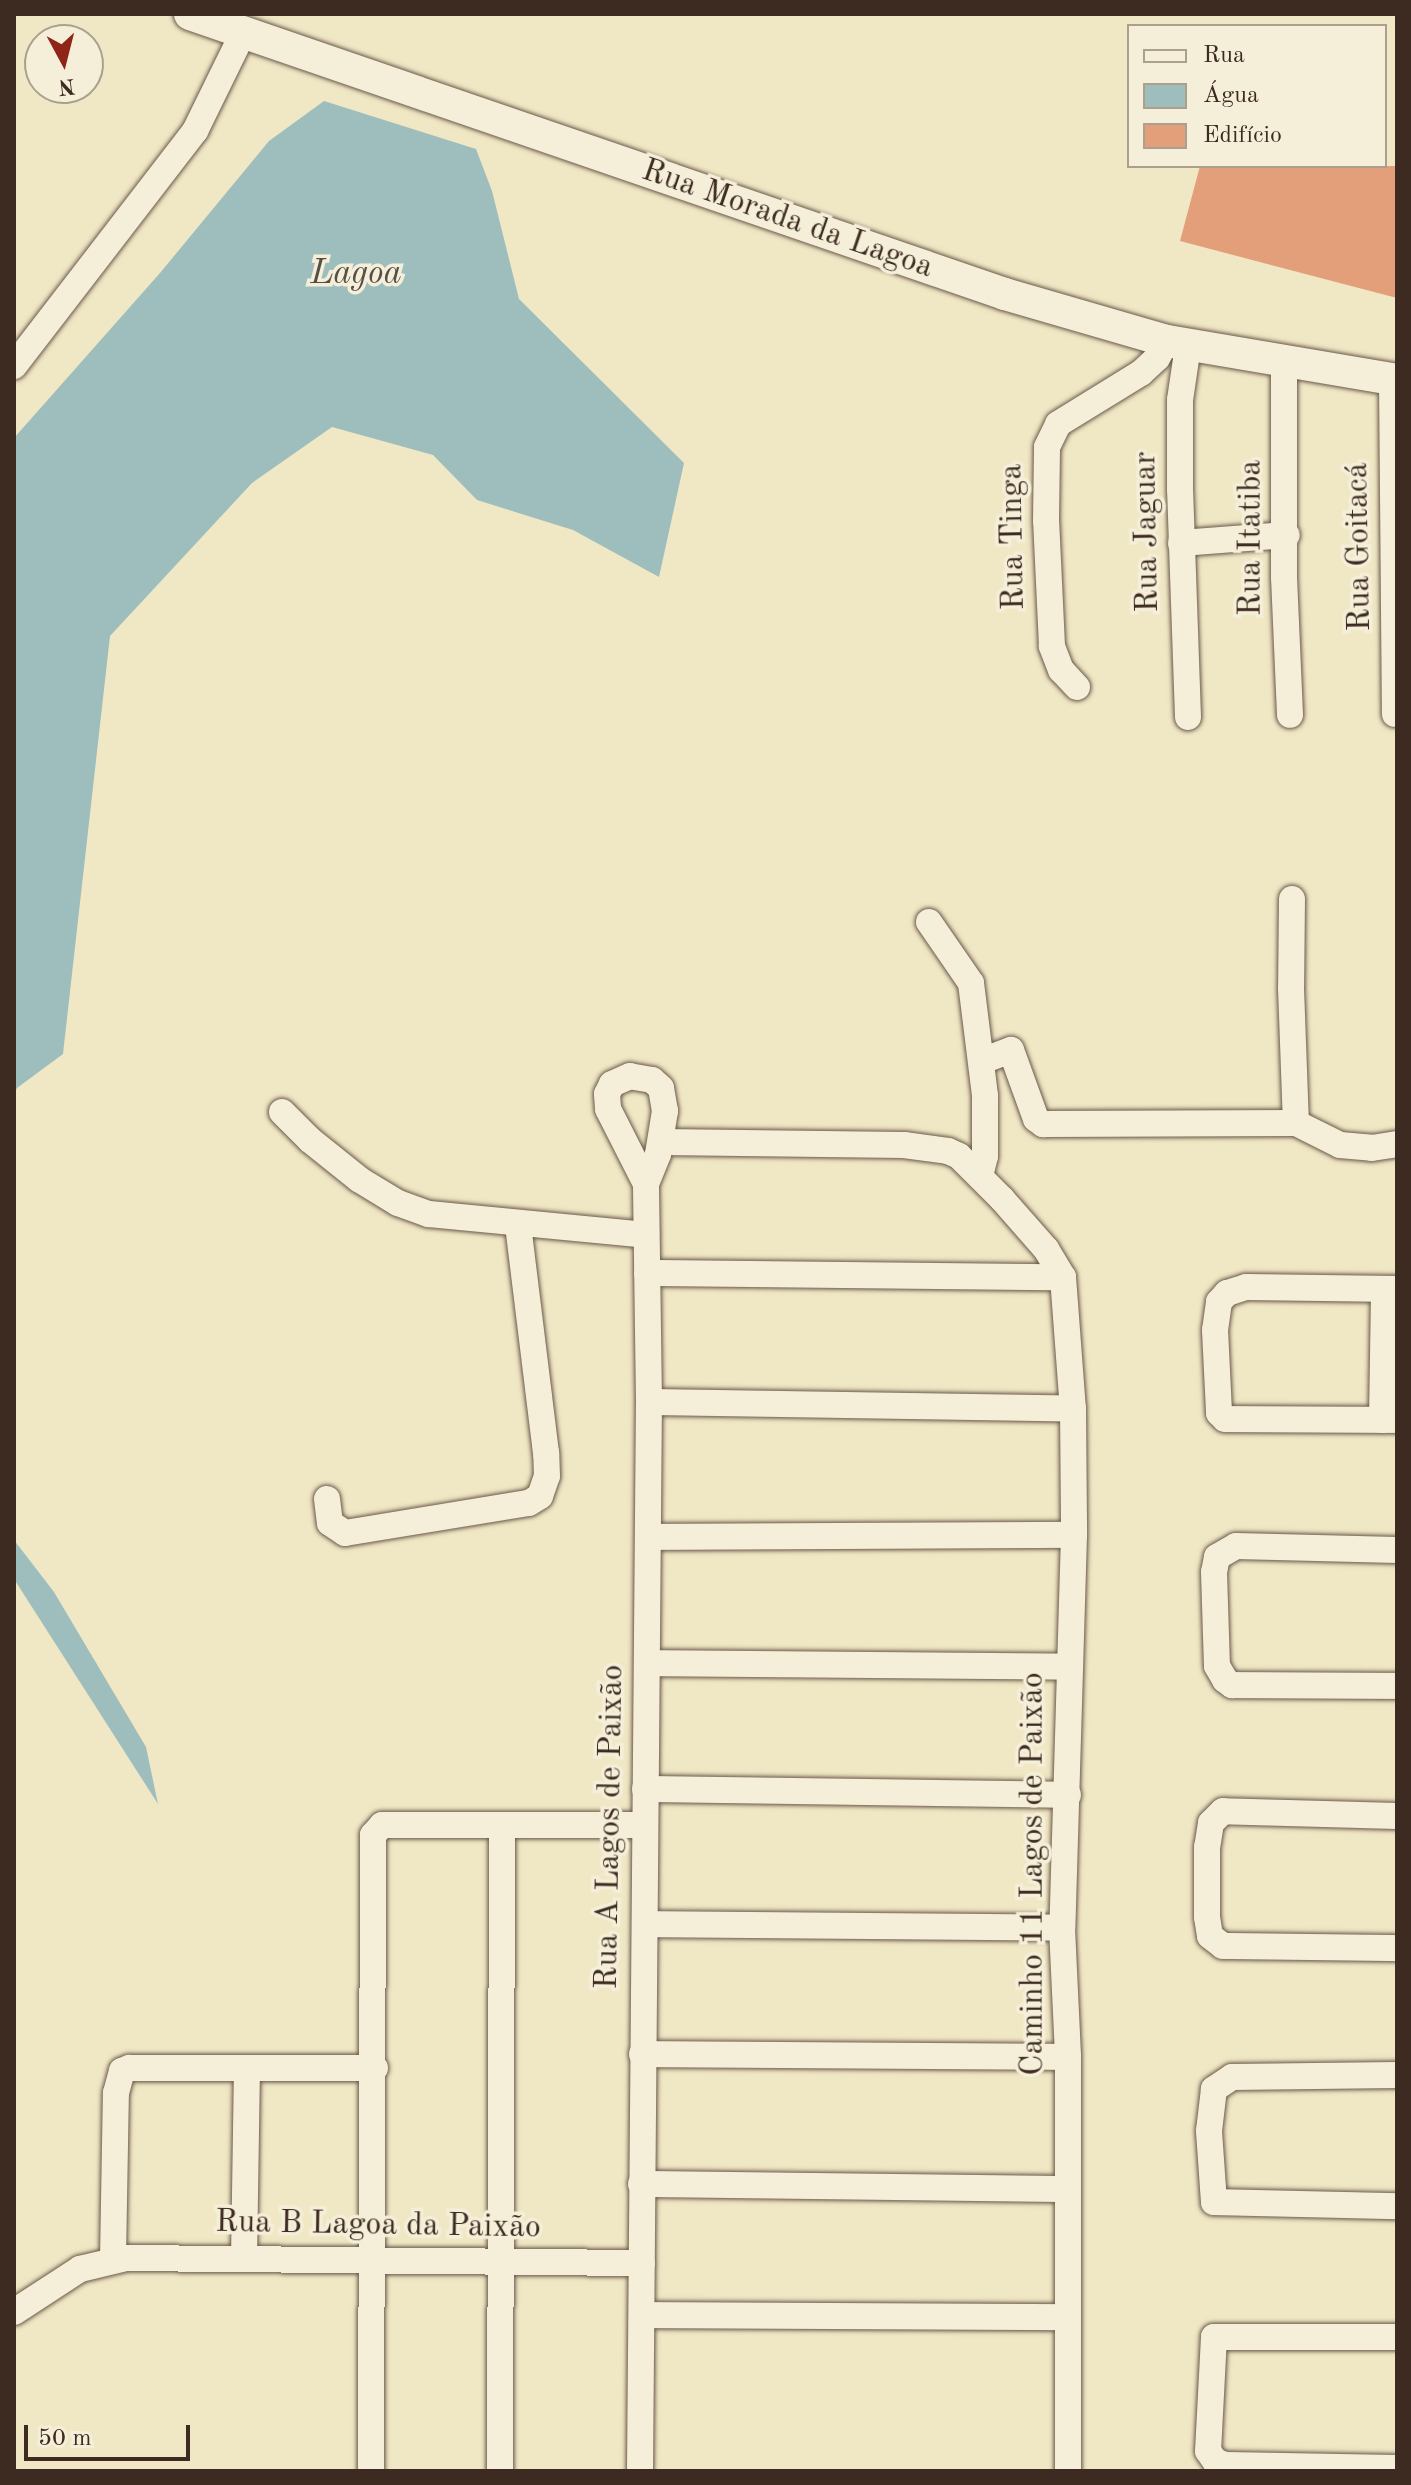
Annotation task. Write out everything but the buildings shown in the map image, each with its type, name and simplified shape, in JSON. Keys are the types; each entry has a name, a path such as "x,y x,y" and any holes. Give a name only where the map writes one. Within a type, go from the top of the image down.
{"street":[{"name":"Rua Morada da Lagoa","path":"190,14 1005,294 1178,344 1394,380"},
{"path":"14,366 195,131 243,33"},
{"name":"Rua Jaguar","path":"1178,344 1188,717"},
{"name":"Rua Tinga","path":"1077,687 1061,670 1051,638 1046,535 1047,447 1063,420 1141,373 1178,344"},
{"name":"Rua Itatiba","path":"1284,361 1287,535 1284,577 1290,715"},
{"name":"Rua Goitacá","path":"1394,380 1395,714"},
{"path":"1181,543 1287,535"},
{"path":"1292,899 1291,988 1296,1123"},
{"path":"929,922 970,978 982,1061 985,1156 980,1176"},
{"path":"982,1061 1011,1050 1036,1119 1043,1124 1296,1123 1340,1145 1372,1148 1397,1144"},
{"name":"Rua A Lagos de Paixão","path":"640,2471 649,1402 646,1184 661,1142 665,1111 661,1088 652,1080 636,1076 621,1078 612,1084 607,1094 608,1109 646,1184"},
{"path":"282,1112 348,1170 398,1203 429,1214 646,1235"},
{"path":"661,1142 924,1146 959,1156 1046,1249 1063,1277"},
{"path":"327,1499 330,1523 345,1533 529,1503 540,1496 547,1476 546,1453 518,1224"},
{"path":"647,1273 1063,1277"},
{"name":"Caminho 11 Lagos de Paixão","path":"1063,1277 1073,1409 1074,1535 1062,1928 1068,2057 1068,2471"},
{"path":"1235,1289 1390,1289 1390,1420 1225,1419 1219,1413 1215,1345 1219,1302 1235,1289"},
{"path":"649,1402 1073,1409"},
{"path":"648,1537 1074,1535"},
{"path":"1397,1550 1236,1546 1223,1550 1217,1557 1214,1572 1220,1675 1232,1685 1397,1686"},
{"path":"647,1663 1068,1667"},
{"path":"645,1789 1068,1795"},
{"path":"1397,1816 1231,1810 1217,1815 1211,1823 1207,1847 1207,1917 1213,1941 1236,1947 1397,1948"},
{"path":"371,2471 375,2068 373,1835 382,1825 645,1825"},
{"path":"500,2471 502,1826"},
{"path":"645,1924 1062,1928"},
{"path":"642,2054 1068,2057"},
{"path":"113,2259 116,2093 120,2074 129,2068 375,2068"},
{"path":"244,2258 247,2070"},
{"path":"1397,2075 1232,2077 1214,2089 1209,2131 1214,2202 1397,2206"},
{"path":"641,2184 1067,2189"},
{"name":"Rua B Lagoa da Paixão","path":"14,2312 80,2269 113,2259 642,2263"},
{"path":"642,2315 1068,2317"},
{"path":"1397,2337 1214,2337 1208,2451 1215,2461 1225,2465 1397,2468"}],"water":[{"name":"Lagoa","path":"324,101 476,149 492,191 519,299 684,463 659,577 573,530 477,500 433,455 332,427 252,483 110,636 63,1054 17,1088 14,1095 14,438 160,273 269,141"},
{"path":"14,1540 54,1592 146,1747 158,1804 14,1579"}]}
